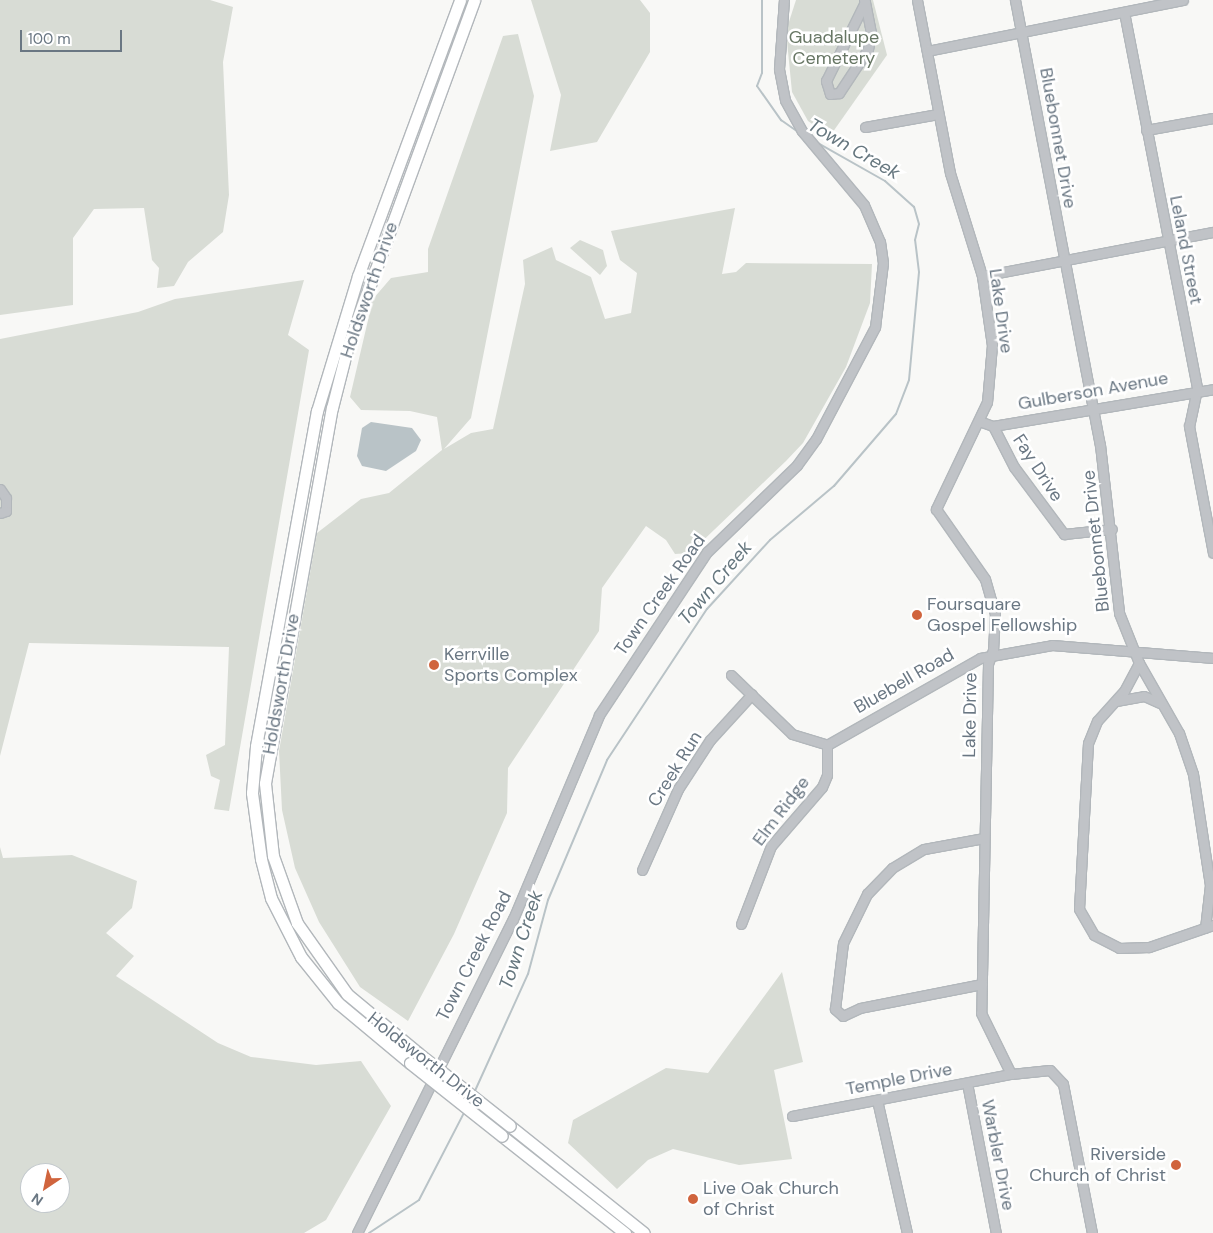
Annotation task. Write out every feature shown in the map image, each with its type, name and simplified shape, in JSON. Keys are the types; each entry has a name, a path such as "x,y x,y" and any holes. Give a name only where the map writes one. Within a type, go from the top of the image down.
{"main road":[{"name":"Holdsworth Drive","path":"460,0 336,342 306,478 256,746 252,794 260,859 286,929 319,981 358,1022 623,1231"},
{"name":"Holdsworth Drive","path":"474,0 348,345 318,480 268,747 265,783 273,856 297,923 329,973 367,1013 629,1219 644,1233"},
{"path":"433,74 445,79"},
{"path":"306,478 318,480"}],"street":[{"name":"Town Creek Road","path":"357,1233 513,919 599,715 707,552 797,465 816,439 875,327 884,263 874,224 802,132 785,100 779,69 784,0"},
{"name":"Lake Drive","path":"917,0 950,173 982,276 993,354 989,395 979,421 936,509 985,579 995,612 991,655 984,838 982,1018 1011,1074"},
{"name":"Bluebonnet Drive","path":"1015,0 1093,406 1112,530 1119,613 1139,663 1187,751 1210,885 1209,926"},
{"path":"927,51 1183,0"},
{"path":"865,1 868,49 839,93 830,94 826,81 865,1"},
{"name":"Leland Street","path":"1124,12 1196,390 1189,426 1213,552"},
{"path":"864,127 938,114"},
{"path":"1146,130 1213,118"},
{"path":"982,276 1213,232"},
{"name":"Gulberson Avenue","path":"993,426 1093,406 1213,389"},
{"path":"979,421 993,426"},
{"name":"Fay Drive","path":"993,426 1014,467 1064,534 1112,530"},
{"path":"0,489 6,498 6,511 0,514"},
{"name":"Bluebell Road","path":"827,745 969,662 991,655 1052,645 1213,658"},
{"path":"1139,663 1115,701 1097,722 1088,742 1079,910 1094,935 1119,948 1149,947 1209,926"},
{"path":"731,675 792,734 827,745"},
{"name":"Creek Run","path":"642,870 678,789 710,740 752,694"},
{"path":"1115,701 1144,696 1161,704"},
{"name":"Elm Ridge","path":"742,924 771,846 822,787 827,775 827,745"},
{"path":"982,984 860,1008 843,1016 835,1009 843,943 867,894 892,868 924,849 984,838"},
{"path":"1203,843 1213,863"},
{"path":"1011,1074 1050,1070 1063,1084 1092,1233"},
{"name":"Temple Drive","path":"792,1116 1011,1074"},
{"name":"Warbler Drive","path":"967,1082 996,1233"},
{"path":"877,1100 907,1233"},
{"path":"623,1231 629,1219"}],"green space":[{"path":"0,0 210,0 233,7 223,62 229,195 223,232 188,262 174,286 157,288 159,268 152,260 144,208 94,209 73,238 73,305 0,315"},
{"path":"531,0 640,0 650,13 650,52 597,142 550,151 561,95"},
{"name":"Guadalupe Cemetery","path":"796,0 873,0 887,55 830,136 808,121 792,92 786,31"},
{"name":"Kerrville Sports Complex","path":"518,34 534,96 471,418 444,449 471,433 493,429 525,284 523,260 552,247 556,260 591,277 605,319 631,313 637,273 620,260 611,231 735,208 722,274 736,272 746,263 872,264 870,303 846,367 803,443 690,553 675,554 666,540 646,526 602,588 599,631 508,768 507,813 454,934 408,1021 360,987 319,922 295,868 282,810 279,751 317,533 361,499 389,493 442,450 437,417 410,411 361,410 350,397 373,299 391,278 428,272 428,249 503,36"},
{"path":"580,240 603,250 607,266 600,275 570,248"},
{"path":"304,280 288,335 309,350 229,811 214,809 220,780 211,776 206,755 225,745 229,647 29,643 0,756 0,339 138,312 175,299"},
{"path":"0,847 3,858 72,855 137,881 132,908 106,933 134,956 116,976 218,1043 251,1057 316,1065 361,1061 391,1106 326,1220 304,1233 0,1233"},
{"path":"782,972 803,1062 774,1070 792,1159 739,1165 673,1149 648,1160 617,1189 568,1143 573,1120 666,1068 708,1073"}],"shaded area":[{"path":"371,422 412,428 421,440 416,451 386,471 362,466 357,456 362,428"}],"waterway":[{"name":"Town Creek","path":"762,0 762,73 757,86 781,120 801,134"},
{"name":"Town Creek","path":"474,1093 528,974 548,900 607,760 707,609 770,540 834,486 896,414 909,380 919,272 915,240 919,224 914,207 885,181 816,142"},
{"name":"Town Creek","path":"369,1233 419,1200 465,1111"}],"place":[{"name":"Foursquare Gospel Fellowship","path":"917,615"},
{"name":"Kerrville Sports Complex","path":"434,665"},
{"name":"Riverside Church of Christ","path":"1176,1165"},
{"name":"Live Oak Church of Christ","path":"693,1199"}]}
